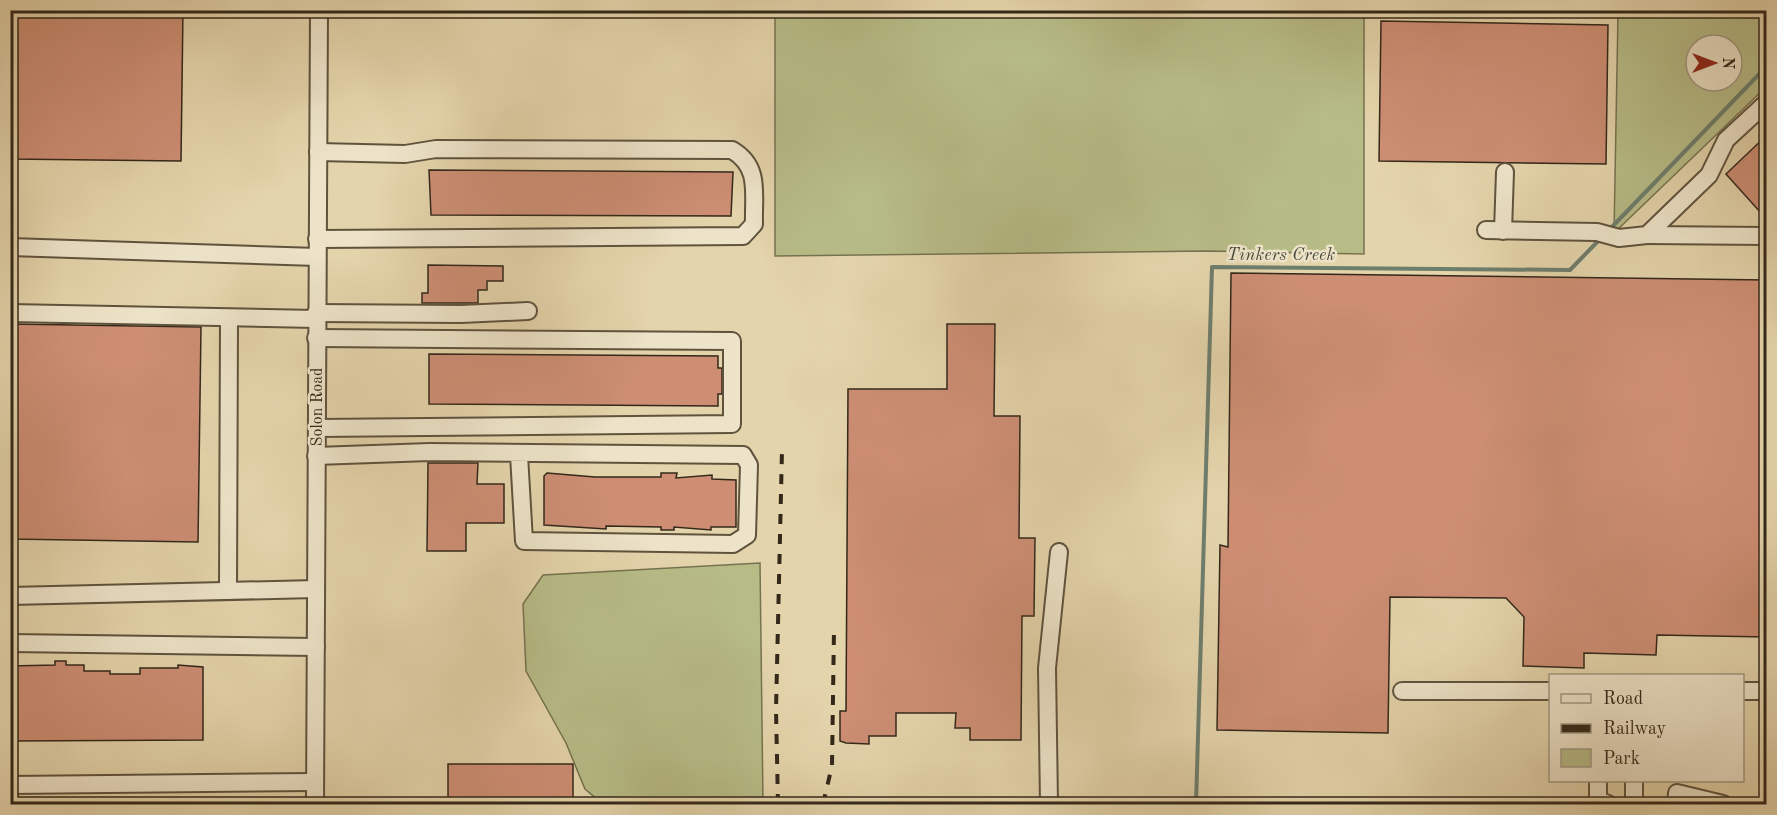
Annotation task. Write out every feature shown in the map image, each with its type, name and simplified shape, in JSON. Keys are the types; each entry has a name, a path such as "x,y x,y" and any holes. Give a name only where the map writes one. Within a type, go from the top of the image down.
{"street":[{"name":"Solon Road","path":"315,804 319,10"},
{"path":"1647,235 1709,175 1726,140 1767,103"},
{"path":"317,239 743,236 754,224 753,175 745,158 732,150 436,149 405,154 318,152"},
{"path":"1503,231 1505,172"},
{"path":"1486,230 1597,232 1619,238 1647,235 1767,236"},
{"path":"10,247 317,257"},
{"path":"10,313 229,318 528,311"},
{"path":"228,591 229,318"},
{"path":"316,338 732,341 732,424 317,428"},
{"path":"316,456 430,452 743,455 749,465 747,535 733,544 524,542 519,454"},
{"path":"1049,804 1047,668 1059,552"},
{"path":"10,596 316,589"},
{"path":"10,643 316,647"},
{"path":"1402,691 1549,691"},
{"path":"1744,691 1767,691"},
{"path":"10,785 315,782"},
{"path":"1598,782 1598,800 1608,804"},
{"path":"1634,782 1634,804"},
{"path":"1677,793 1723,804"}],"green space":[{"path":"775,11 1364,11 1364,254 1207,251 775,256"},
{"path":"1618,14 1766,18 1766,87 1614,233"},
{"path":"760,563 763,804 603,804 585,789 566,743 526,671 523,604 543,575"}],"building":[{"path":"10,10 183,10 181,161 10,159"},
{"path":"1381,21 1608,25 1606,164 1379,161"},
{"path":"1767,135 1767,208 1761,213 1726,174"},
{"path":"429,170 733,172 731,216 431,215"},
{"path":"428,265 503,266 503,281 487,281 487,290 478,290 478,303 422,303 422,293 428,293"},
{"path":"1231,273 1767,280 1767,637 1657,635 1656,655 1584,653 1584,668 1523,666 1524,617 1506,598 1390,597 1388,733 1217,730 1220,545 1228,547"},
{"path":"10,324 201,327 198,542 10,539"},
{"path":"947,324 995,324 994,416 1020,416 1019,538 1035,538 1034,616 1022,616 1021,740 970,740 970,728 955,728 956,713 896,713 896,736 869,736 869,744 846,743 840,741 840,711 846,711 848,389 947,389"},
{"path":"429,354 718,356 718,368 722,368 722,394 718,394 718,406 429,404"},
{"path":"428,463 478,463 477,484 504,484 504,523 466,523 466,551 427,551"},
{"path":"547,473 595,477 661,477 661,473 677,473 676,478 712,475 712,479 736,480 736,527 711,527 711,530 674,527 674,530 661,530 661,527 606,526 606,529 544,525 544,476"},
{"path":"55,661 66,661 66,665 84,665 84,671 110,671 110,674 140,674 140,668 178,668 178,665 203,667 203,740 10,741 10,666 55,665"},
{"path":"448,764 573,764 573,804 448,804"}],"waterway":[{"name":"Tinkers Creek","path":"1609,230 1766,67"},
{"name":"Tinkers Creek","path":"1196,804 1212,267 1570,270 1602,237"}],"railway":[{"path":"778,804 776,710 782,450"},
{"path":"823,804 832,766 834,629"}]}
